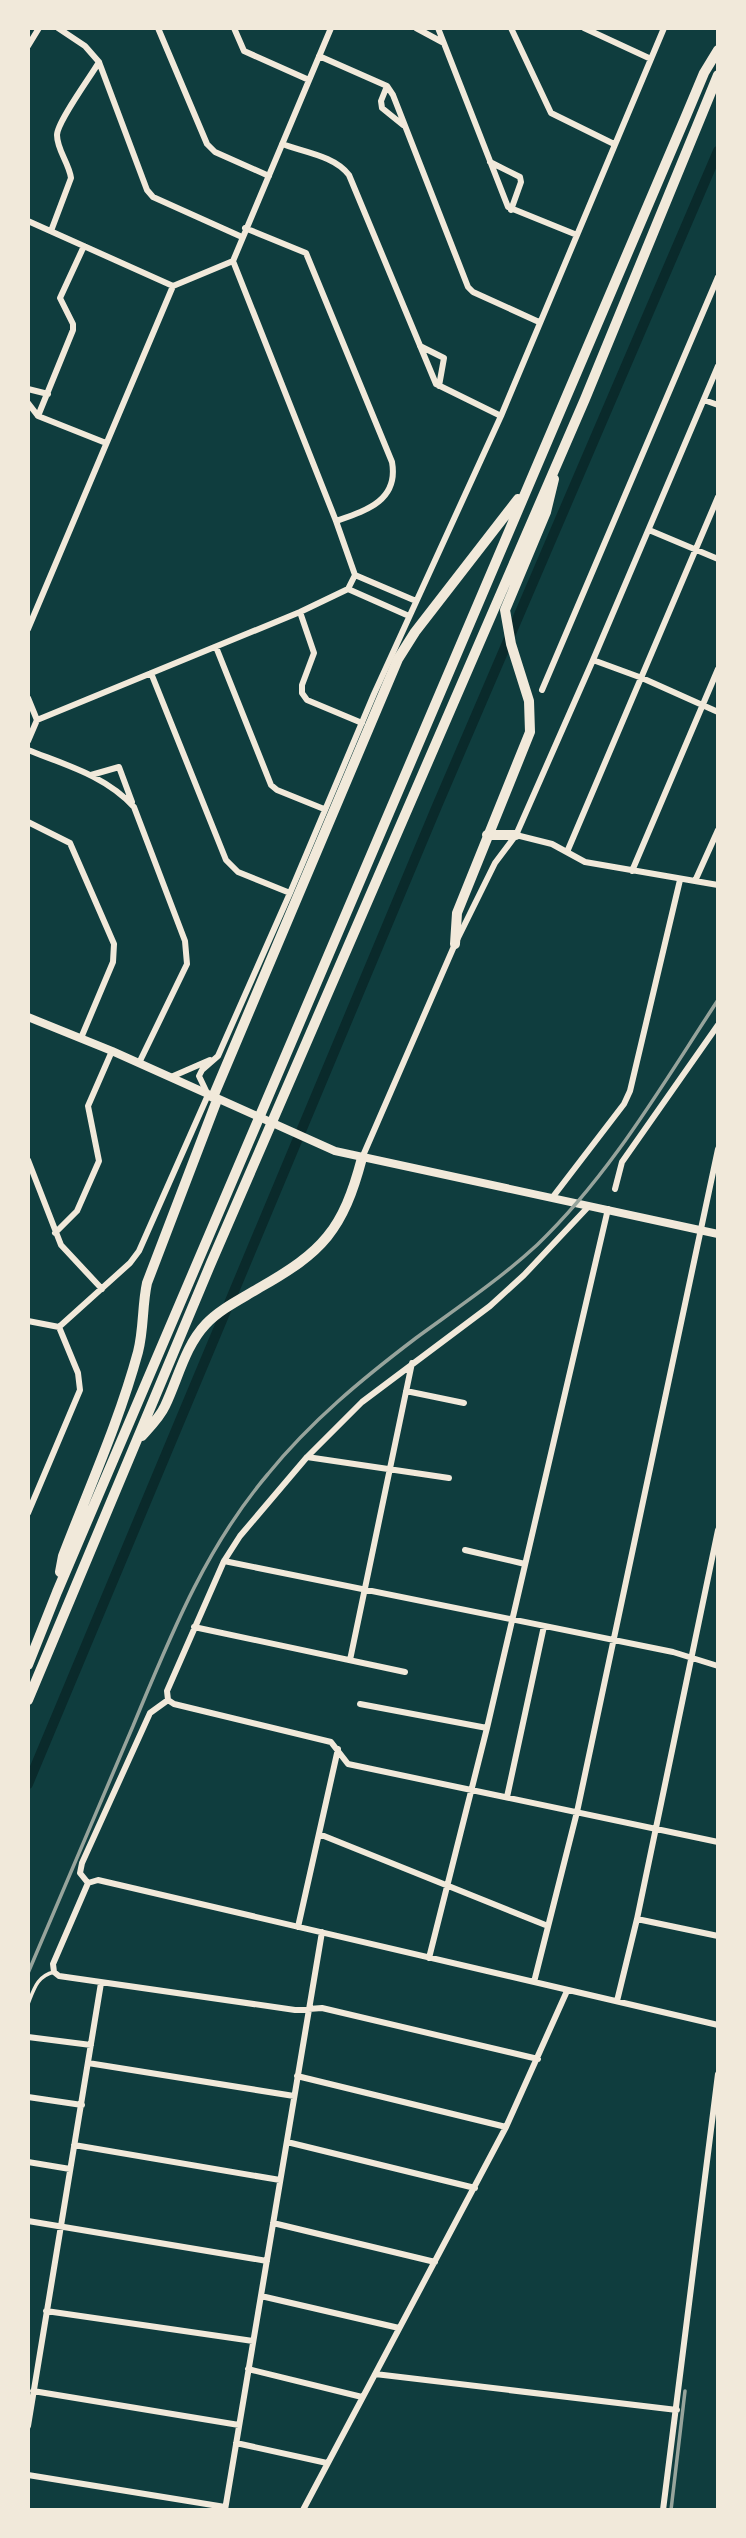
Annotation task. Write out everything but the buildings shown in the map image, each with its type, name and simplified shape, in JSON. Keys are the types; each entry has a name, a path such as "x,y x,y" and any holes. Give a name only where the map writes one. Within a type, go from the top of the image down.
{"highway":[{"path":"28,1665 690,105 718,50"},
{"path":"28,1700 584,399 718,75"},
{"path":"455,944 457,913 530,732 529,701 511,644 505,610 546,512 564,443"},
{"path":"57,1592 63,1556 117,1418 138,1351 145,1319 144,1297 147,1283 213,1097 398,659 415,632 530,482"},
{"path":"488,835 516,835"},
{"path":"134,1447 163,1409 194,1339 207,1323 225,1308 303,1261 323,1243 349,1200 362,1158"}],"street":[{"path":"28,46 39,28"},
{"path":"58,28 85,46 99,62 153,197 242,237"},
{"path":"158,28 207,144 215,152 268,176"},
{"path":"234,28 244,51 309,80"},
{"path":"28,741 37,720 300,612 348,589 355,575 233,261 331,28"},
{"path":"416,28 442,42"},
{"path":"438,28 505,203 512,209 577,235"},
{"path":"512,28 551,113 614,144"},
{"path":"213,1097 202,1086 202,1070 218,1056 290,893 324,808 500,416 664,28"},
{"path":"585,29 651,59"},
{"path":"319,56 387,86 393,95 468,287 473,292 539,323"},
{"path":"51,231 71,178 58,143 59,127 99,62"},
{"path":"387,86 381,102 382,108 405,126"},
{"path":"282,144 335,163 349,175 433,380 439,386 500,416"},
{"path":"490,162 520,177 521,182 512,209"},
{"path":"28,221 173,286"},
{"path":"245,228 306,253 392,462 394,472 391,482 377,505 336,521"},
{"path":"38,416 74,328 60,298 84,246"},
{"path":"28,629 173,286 233,261"},
{"path":"542,691 718,277"},
{"path":"420,346 444,358 439,386"},
{"path":"362,1158 455,944 495,863 516,835 718,366"},
{"path":"28,389 48,394"},
{"path":"704,400 718,405"},
{"path":"28,403 38,416 106,443"},
{"path":"567,852 718,496"},
{"path":"649,530 718,559"},
{"path":"355,575 416,601"},
{"path":"348,589 409,616"},
{"path":"300,612 314,653 302,685 302,693 307,700 362,723"},
{"path":"216,648 271,785 277,790 324,808"},
{"path":"593,660 642,678 718,712"},
{"path":"632,872 718,668"},
{"path":"151,674 226,860 238,872 290,893"},
{"path":"28,698 37,720"},
{"path":"28,750 115,788 134,807"},
{"path":"90,775 114,766 120,768 185,942 188,959 139,1063"},
{"path":"28,822 70,843 114,944 113,962 81,1038"},
{"path":"695,881 718,830"},
{"path":"516,835 552,844 585,862 718,885"},
{"path":"552,1198 624,1104 630,1091 680,880"},
{"path":"28,1017 112,1051 335,1151 718,1234"},
{"path":"615,1189 622,1162 628,1152 718,1025"},
{"path":"55,1233 77,1211 99,1161 88,1106 112,1051"},
{"path":"171,1077 218,1056"},
{"path":"59,1327 139,1251 213,1097"},
{"path":"534,1982 577,1812 615,1641 718,1149"},
{"path":"28,1160 55,1233 68,1255 102,1289"},
{"path":"589,1206 524,1275 489,1306 362,1402 307,1457 247,1527 224,1561 167,1691 169,1700 174,1704 331,1742 348,1764 718,1842"},
{"path":"429,1958 513,1620 608,1209"},
{"path":"28,1321 59,1327"},
{"path":"28,1513 80,1391 80,1378 59,1327"},
{"path":"350,1660 412,1363"},
{"path":"406,1391 464,1403"},
{"path":"307,1457 449,1478"},
{"path":"617,2001 637,1919 718,1530"},
{"path":"465,1550 526,1564"},
{"path":"224,1561 615,1641 718,1666"},
{"path":"507,1797 544,1626"},
{"path":"194,1628 405,1672"},
{"path":"88,1883 80,1872 82,1863 150,1713 169,1700"},
{"path":"360,1704 487,1728"},
{"path":"298,1927 338,1749"},
{"path":"319,1834 548,1926"},
{"path":"88,1883 99,1880 718,2025"},
{"path":"88,1883 53,1964 54,1972 59,1976 295,2010 322,2008 537,2059"},
{"path":"637,1919 718,1936"},
{"path":"28,2475 225,2509 322,1932"},
{"path":"28,2426 101,1983"},
{"path":"303,2510 475,2188 568,1991"},
{"path":"28,2036 91,2045"},
{"path":"88,2063 294,2096"},
{"path":"663,2510 718,2074"},
{"path":"297,2076 506,2127"},
{"path":"28,2097 82,2105"},
{"path":"287,2142 475,2188"},
{"path":"74,2145 280,2180"},
{"path":"28,2162 70,2169"},
{"path":"28,2221 267,2261"},
{"path":"273,2223 435,2262"},
{"path":"261,2296 399,2328"},
{"path":"46,2311 253,2341"},
{"path":"248,2369 362,2397"},
{"path":"375,2374 677,2410"},
{"path":"33,2391 239,2425"},
{"path":"236,2443 327,2463"}],"lane":[{"path":"28,2004 38,1981 44,1975 54,1972"},
{"path":"28,2367 37,2368"}],"waterway":[{"path":"28,1784 437,806 718,151"}],"railway":[{"path":"28,1973 175,1627 207,1563 246,1502 284,1455 338,1401 396,1353 508,1270 564,1218 634,1128 718,1000"},
{"path":"671,2510 685,2391"}]}
